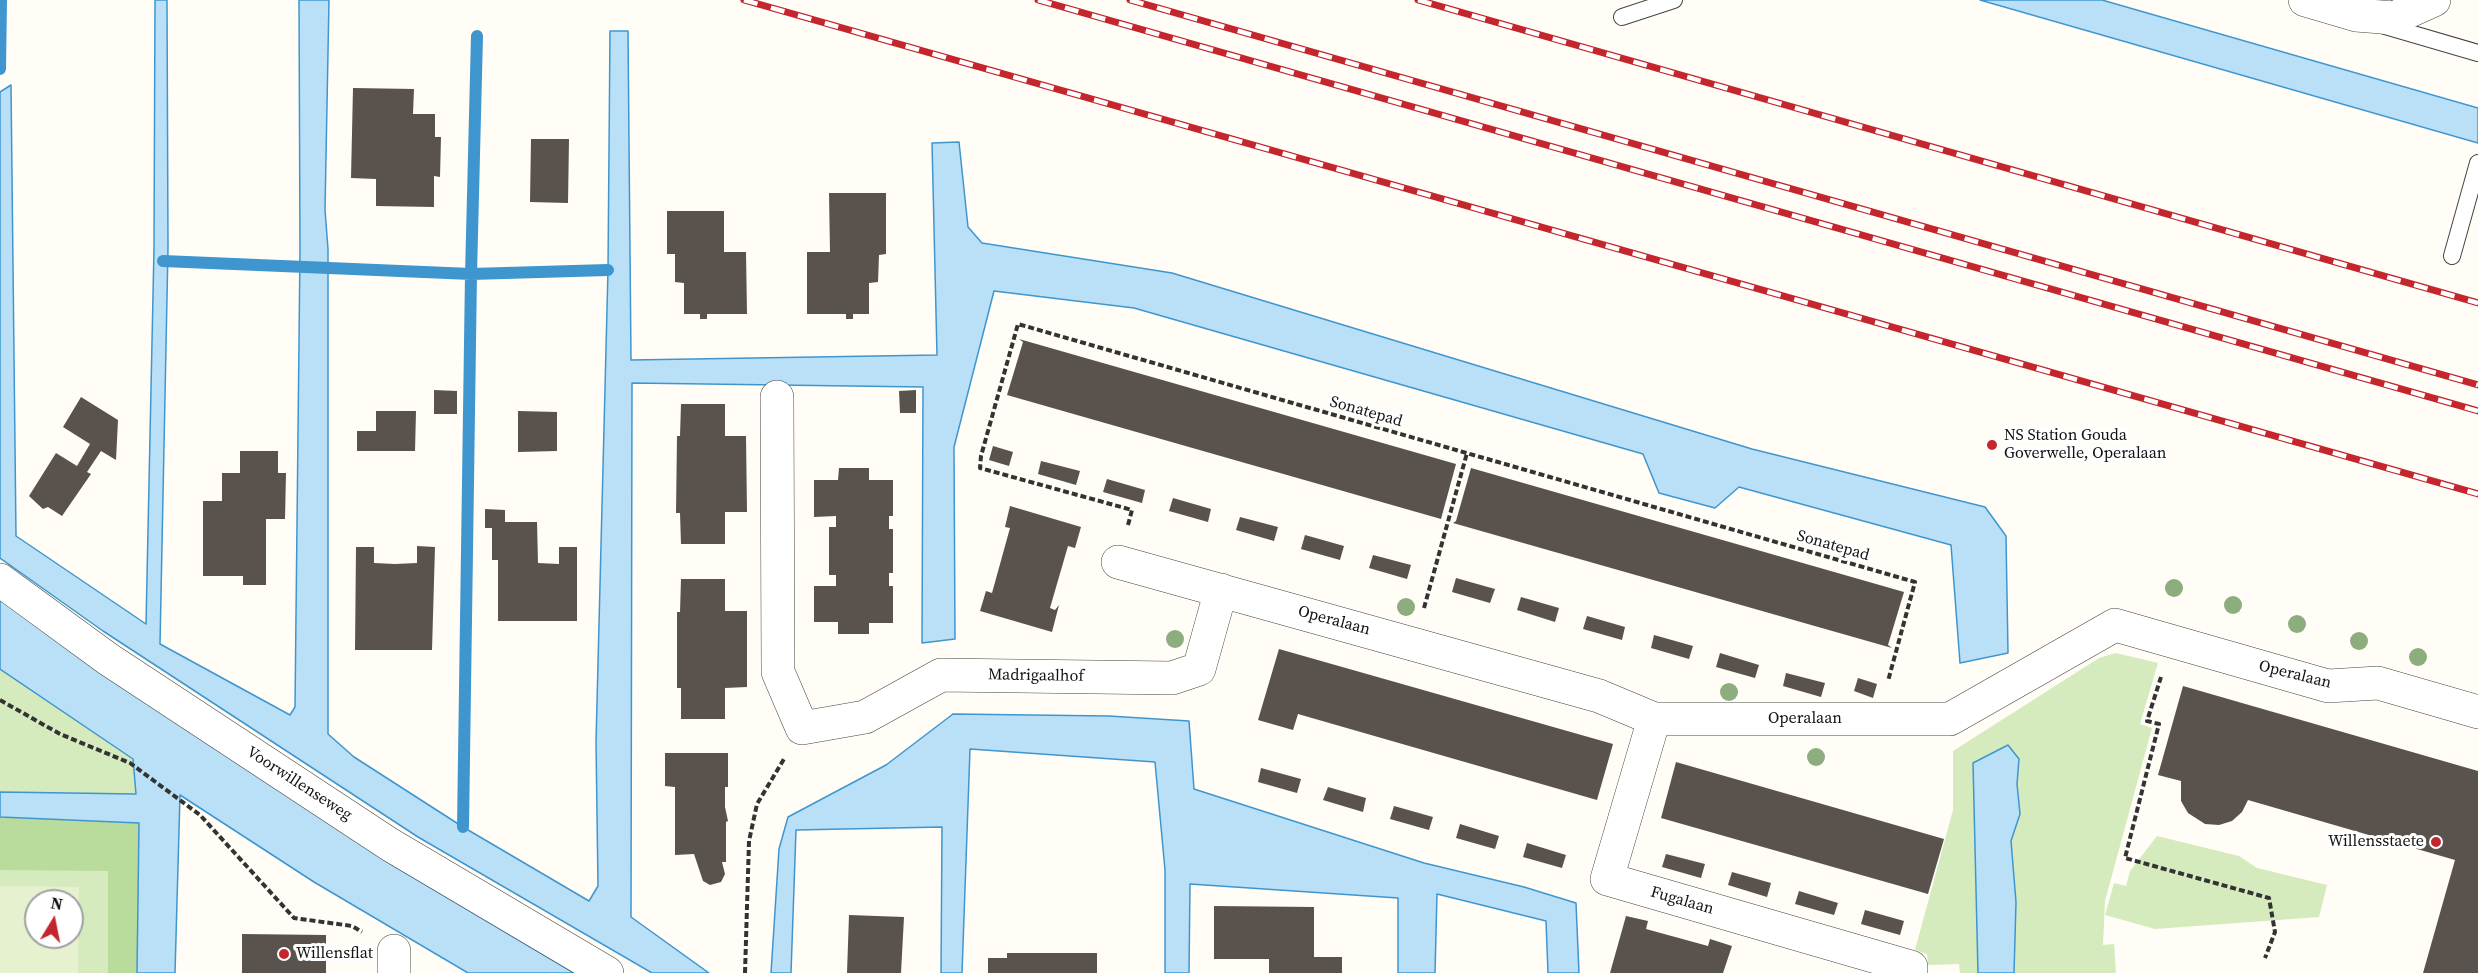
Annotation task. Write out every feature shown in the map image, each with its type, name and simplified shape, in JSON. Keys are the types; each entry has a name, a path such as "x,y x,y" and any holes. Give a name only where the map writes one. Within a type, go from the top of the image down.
{"street":[{"path":"2305,0 2356,15 2394,18 2434,0"},
{"path":"777,397 778,672 802,728"},
{"name":"Operalaan","path":"1118,562 1599,696 1654,719 1950,719 2115,626 2328,686 2378,683 2478,712"},
{"name":"Voorwillenseweg","path":"0,580 108,659 389,844 607,973"},
{"name":"Madrigaalhof","path":"802,728 865,717 941,675 1172,678 1199,669 1221,590"},
{"name":"Fugalaan","path":"1654,719 1607,879 1911,967 1911,973"}],"lane":[{"path":"1622,16 1674,0"},
{"path":"2356,15 2399,32 2478,53"},
{"path":"2452,256 2478,163"}],"path":[{"name":"Sonatepad","path":"1118,562 1132,510 980,468 981,456 1018,324 1916,582 1878,719"},
{"path":"1414,643 1467,453"},
{"path":"2172,642 2147,721 2159,724 2125,858 2269,898 2275,932 2265,958"},
{"path":"0,700 60,734 130,763 200,815 294,918 352,926 394,962"},
{"path":"745,973 749,841 757,804 802,728"}],"green space":[{"path":"2116,653 2158,663 2140,724 2152,728 2105,901 2103,945 2114,944 2116,973 2014,973 2016,902 2011,841 2020,814 2017,784 2019,759 1973,763 1978,973 1960,973 1959,964 1928,965 1927,954 1915,950 1953,810 1953,751 2099,658"},
{"path":"0,669 133,759 136,795 0,793"},
{"path":"0,817 139,823 137,973 108,973 108,871 0,870"},
{"path":"2157,836 2239,856 2257,868 2327,885 2319,917 2155,929 2105,915 2114,883 2126,886 2130,871"},
{"path":"0,870 108,870 108,973 0,973"},
{"path":"0,886 79,887 79,889 24,889 24,949 78,949 78,973 0,973"}],"water":[{"path":"155,0 167,0 168,248 160,644 290,715 295,707 300,250 299,0 329,0 325,210 328,249 328,734 354,757 463,827 589,901 598,886 596,742 608,270 610,31 628,31 631,360 937,355 932,143 959,142 968,227 982,243 1172,273 1752,449 1985,507 2006,536 2008,653 1960,663 1951,545 1739,487 1715,508 1659,493 1643,454 1134,308 994,291 954,447 955,639 922,643 923,387 632,383 631,917 709,973 652,973 418,837 103,631 0,558 0,92 11,85 16,536 146,624 154,248"},
{"path":"1980,0 2102,0 2478,108 2478,143"},
{"path":"0,597 389,863 574,973 468,973 314,882 180,795 175,973 137,973 139,823 0,817 0,792 136,794 133,759 0,669"},
{"path":"953,714 1109,716 1189,721 1194,789 1424,863 1524,887 1576,903 1579,973 1548,973 1546,921 1437,894 1435,973 1398,973 1398,898 1190,884 1189,973 1165,973 1165,870 1155,762 970,749 962,973 941,973 942,827 796,830 791,973 771,973 779,849 788,817 886,765"},
{"path":"2008,745 2019,759 2017,784 2020,814 2011,841 2016,902 2014,973 1978,973 1973,763"}],"building":[{"path":"353,88 414,89 413,114 435,114 435,137 441,137 440,177 434,176 434,207 376,206 376,179 351,178"},
{"path":"531,139 569,139 568,203 530,202"},
{"path":"829,193 886,193 886,254 879,255 878,282 869,283 869,314 853,314 853,319 846,319 846,314 807,314 807,252 830,252"},
{"path":"667,211 724,211 724,252 746,252 747,314 707,314 707,319 700,319 700,314 684,314 684,283 675,282 675,254 667,254"},
{"path":"1019,339 1456,464 1441,519 1007,395 1023,342"},
{"path":"434,390 457,391 457,414 434,414"},
{"path":"916,390 916,413 900,413 899,391"},
{"path":"81,397 118,420 116,460 101,451 87,472 91,474 62,516 48,507 43,509 29,496 56,453 77,466 90,444 63,427"},
{"path":"681,404 725,404 725,436 746,436 747,512 725,512 725,544 681,544 680,513 676,513 677,436 680,436"},
{"path":"376,411 416,411 415,451 357,451 357,431 376,431"},
{"path":"518,411 557,412 557,451 518,452"},
{"path":"993,446 1013,452 1009,466 989,460"},
{"path":"240,451 278,451 278,473 286,473 285,519 266,519 266,585 243,585 243,576 203,576 203,501 222,501 222,473 240,473"},
{"path":"1041,461 1080,471 1076,485 1038,474"},
{"path":"839,468 869,468 869,480 893,480 893,516 889,516 889,529 893,529 893,573 889,573 889,586 893,586 893,623 869,623 869,634 838,634 838,622 814,622 814,586 836,586 836,575 829,575 829,527 836,527 836,516 814,517 814,480 838,480"},
{"path":"1471,468 1904,592 1888,645 1892,648 1453,523 1456,521"},
{"path":"1107,479 1145,490 1142,503 1103,492"},
{"path":"1173,498 1211,509 1208,522 1169,511"},
{"path":"1010,506 1081,527 1075,548 1068,546 1050,608 1055,610 1059,605 1052,632 980,611 986,591 992,593 1010,528 1005,527"},
{"path":"485,509 505,510 505,522 537,522 538,563 559,564 559,547 577,547 577,621 498,621 498,560 492,560 492,528 485,528"},
{"path":"1240,517 1278,527 1274,541 1236,530"},
{"path":"1305,535 1344,546 1340,560 1301,549"},
{"path":"417,546 435,547 432,650 355,650 356,547 374,547 374,563 395,564 417,563"},
{"path":"1373,555 1411,565 1407,579 1369,568"},
{"path":"1456,578 1495,589 1490,603 1452,592"},
{"path":"681,579 725,579 725,611 747,611 747,687 725,688 725,719 681,719 681,688 677,688 677,612 680,612"},
{"path":"1521,597 1559,608 1555,622 1517,610"},
{"path":"1587,616 1625,627 1622,640 1583,629"},
{"path":"1654,635 1693,646 1689,659 1651,648"},
{"path":"1279,649 1613,744 1597,800 1298,714 1293,730 1258,720"},
{"path":"1720,653 1759,665 1755,678 1716,667"},
{"path":"1786,673 1825,683 1821,697 1783,686"},
{"path":"1858,678 1877,684 1873,698 1854,691"},
{"name":"Willensstaete","path":"2183,686 2478,771 2478,973 2423,973 2455,860 2248,800 2242,812 2232,821 2219,825 2205,824 2188,813 2181,801 2181,781 2158,775"},
{"path":"665,753 728,753 728,787 725,787 728,821 726,822 726,862 722,862 725,874 721,882 710,885 703,881 694,854 675,855 675,787 665,786"},
{"path":"1676,762 1944,839 1928,894 1661,818"},
{"path":"1261,768 1301,779 1297,793 1258,782"},
{"path":"1328,787 1366,798 1363,812 1323,800"},
{"path":"1394,806 1433,817 1429,830 1390,819"},
{"path":"1460,824 1499,836 1495,849 1456,838"},
{"path":"1527,843 1566,855 1562,868 1523,857"},
{"path":"1666,854 1705,864 1701,878 1662,867"},
{"path":"1732,872 1771,883 1767,897 1728,885"},
{"path":"1799,891 1838,903 1834,915 1795,904"},
{"path":"1214,906 1314,907 1314,957 1342,957 1342,973 1269,973 1269,959 1214,959"},
{"path":"1865,910 1904,921 1900,935 1861,924"},
{"path":"849,915 904,917 901,973 847,973"},
{"path":"1626,916 1648,921 1646,929 1708,946 1710,939 1732,946 1723,973 1610,973"},
{"name":"Willensflat","path":"242,934 326,935 326,973 242,973"},
{"path":"1007,953 1097,953 1097,973 988,973 988,958 1007,958"}],"waterway":[{"path":"0,69 1,0"},
{"path":"463,827 477,36"},
{"path":"163,261 471,274 608,270"}],"railway":[{"path":"744,0 2478,494"},
{"path":"1038,0 2478,411"},
{"path":"1130,0 2478,385"},
{"path":"1418,0 2478,303"}],"place":[{"name":"NS Station Gouda Goverwelle, Operalaan","path":"1992,445"},
{"name":"Willensstaete","path":"2436,842"},
{"name":"Willensflat","path":"284,954"}]}
